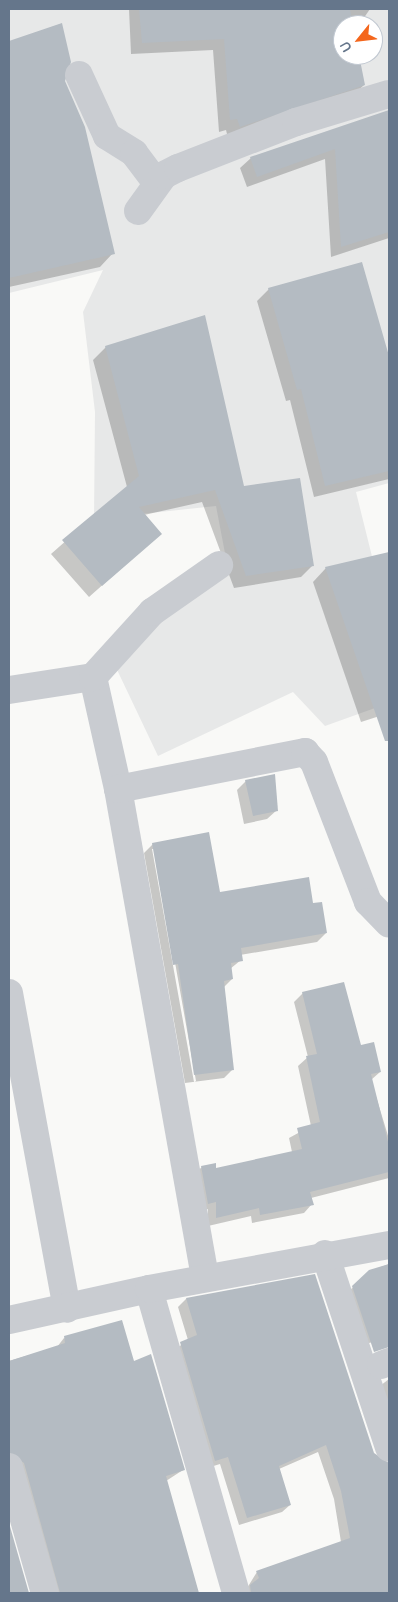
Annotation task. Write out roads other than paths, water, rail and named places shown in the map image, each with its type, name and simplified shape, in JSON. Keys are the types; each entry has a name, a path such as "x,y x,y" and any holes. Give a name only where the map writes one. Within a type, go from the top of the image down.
{"street":[{"path":"79,75 107,136 167,175"},
{"path":"138,211 167,175 296,122 389,94"},
{"path":"9,690 93,677 152,612 219,565"},
{"path":"93,677 118,789 205,1277"},
{"path":"118,789 305,752 314,762 368,902 389,924"},
{"path":"9,993 66,1309"},
{"path":"9,1320 205,1277 325,1254 389,1246"},
{"path":"325,1254 389,1448"},
{"path":"149,1289 236,1593"},
{"path":"9,1467 45,1593"}]}
